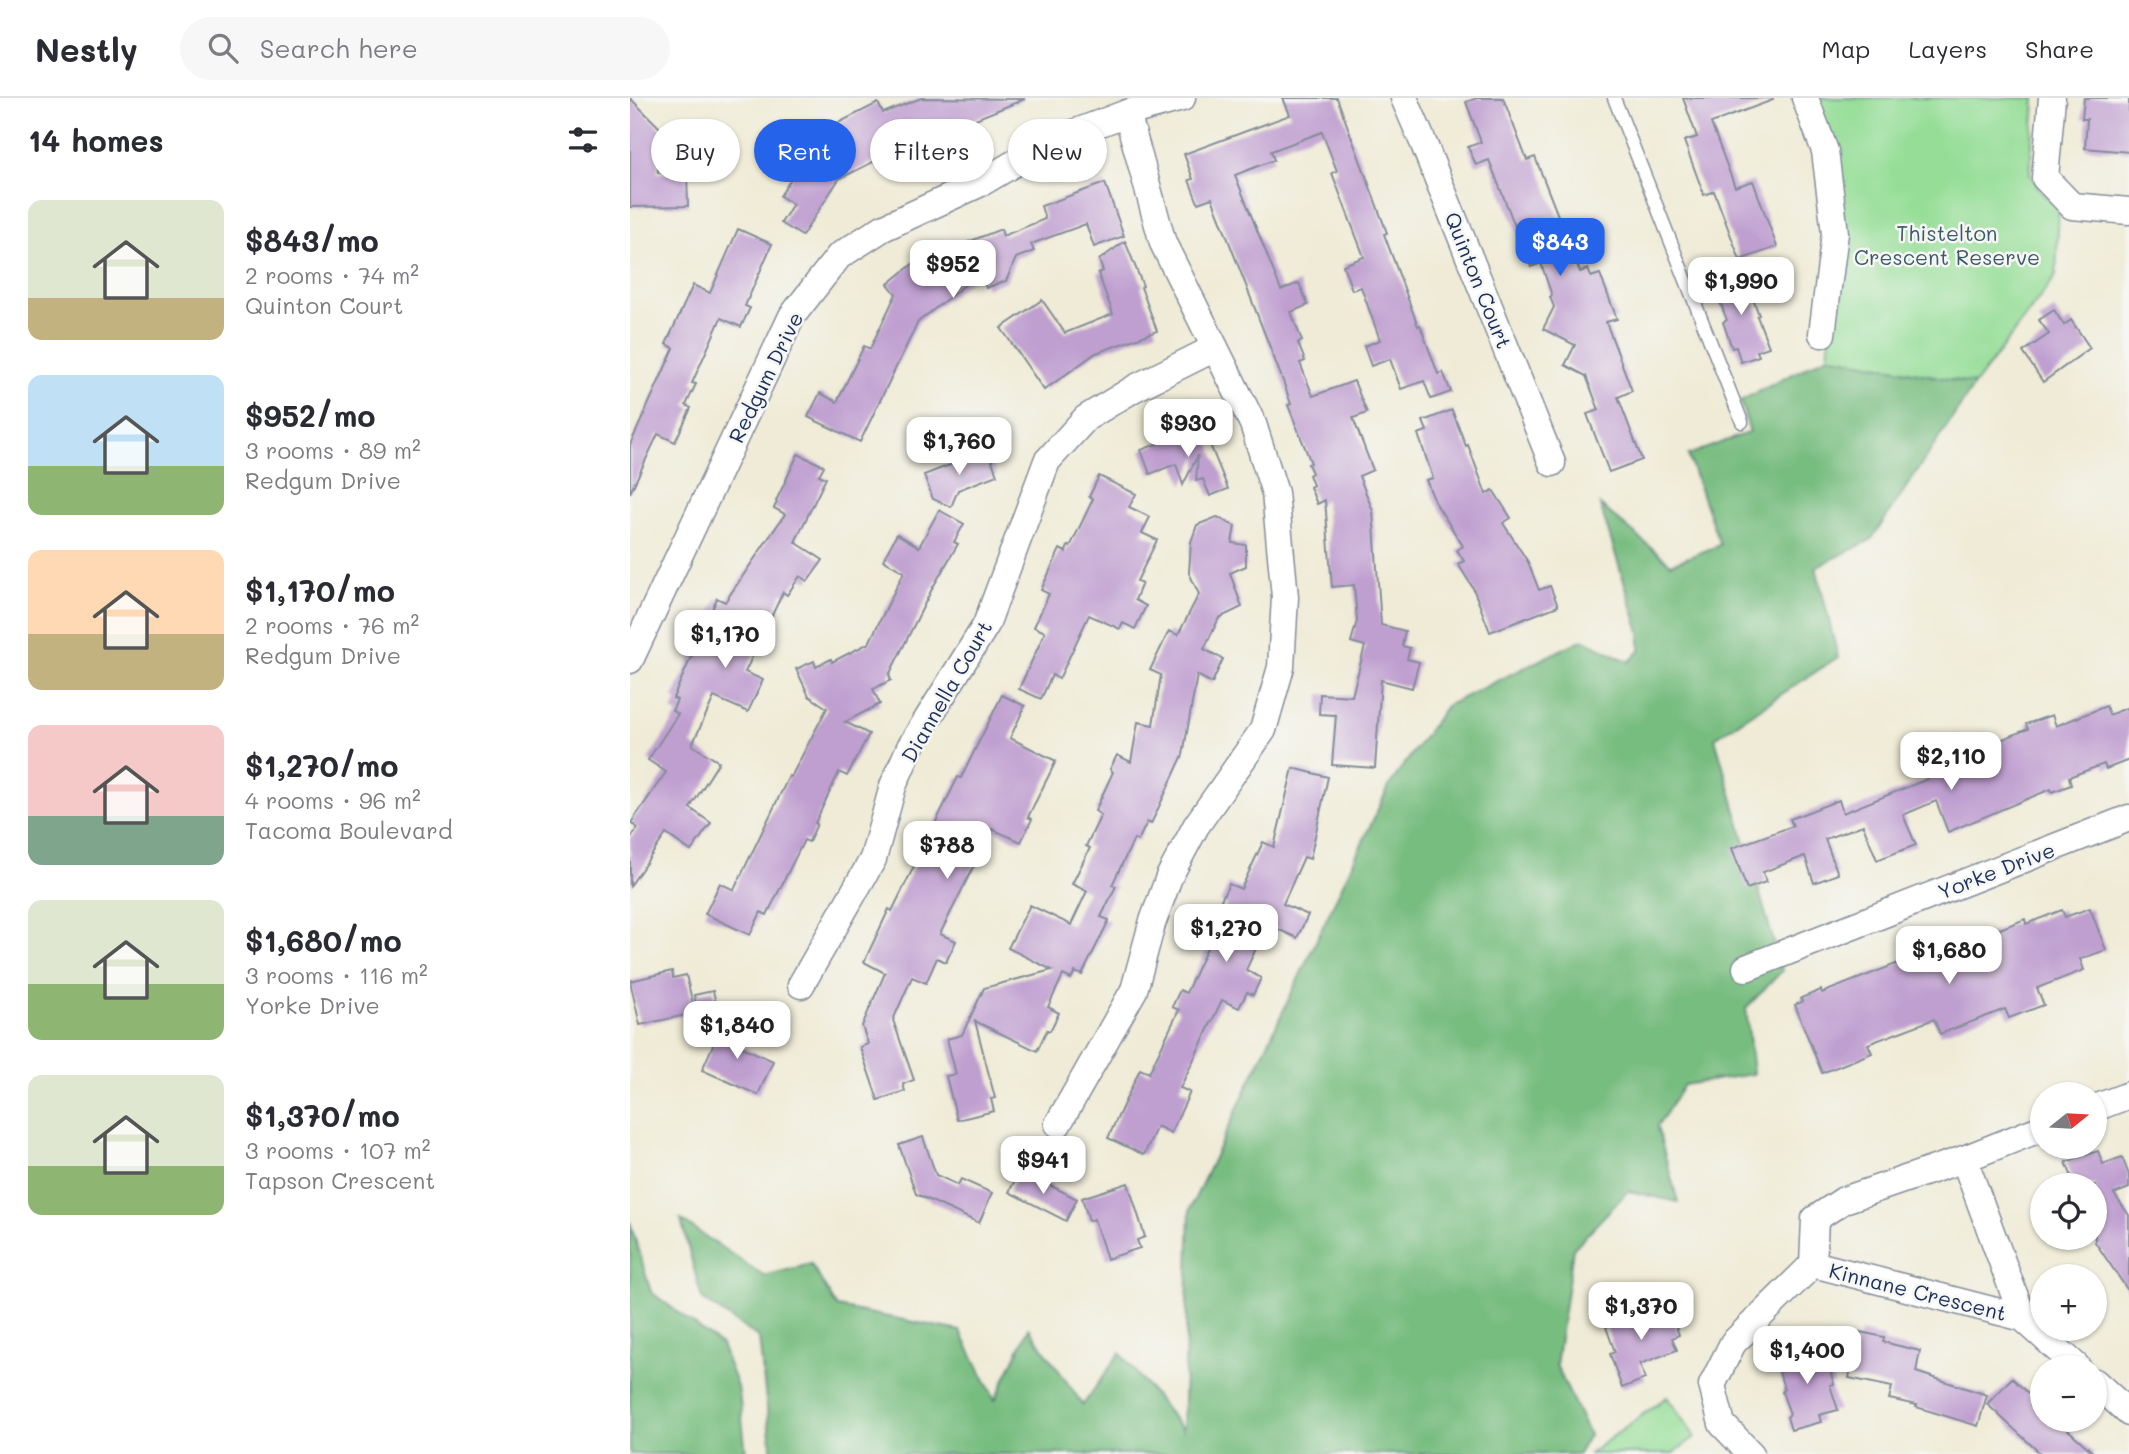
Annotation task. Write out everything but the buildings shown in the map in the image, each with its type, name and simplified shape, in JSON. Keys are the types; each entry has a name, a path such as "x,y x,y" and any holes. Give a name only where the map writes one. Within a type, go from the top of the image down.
{"street":[{"name":"Redgum Drive","path":"630,660 792,316 839,256 883,228 981,183 1050,142 1127,113 1182,98"},
{"name":"Quinton Court","path":"1404,98 1552,463"},
{"path":"1805,98 1825,151 1835,233 1822,334"},
{"path":"2052,98 2045,178 2072,206 2129,211"},
{"path":"1058,1124 1134,990 1152,924 1169,877 1196,826 1263,730 1282,667 1285,597 1275,493 1253,424 1163,243 1127,113"},
{"name":"Diannella Court","path":"801,985 873,859 893,786 910,747 986,625 1047,461 1086,418 1135,388 1215,348"},
{"name":"Yorke Drive","path":"1746,968 2129,818"},
{"path":"2107,1103 2129,1095"},
{"path":"1751,1454 1722,1424 1712,1385 1733,1343 1812,1264 1815,1219 1844,1200 2030,1133"},
{"name":"Kinnane Crescent","path":"1964,1158 2023,1318 2064,1355"},
{"name":"Kinnane Crescent","path":"1812,1264 2023,1318"},
{"path":"2107,1393 2129,1413"}],"lane":[{"path":"1614,98 1742,422"}],"green space":[{"name":"Thistelton Crescent Reserve","path":"1816,98 2035,98 2030,174 2043,195 2059,206 2056,276 1975,384 1828,356 1843,211"},
{"path":"1828,356 1975,384 1871,540 1816,567 1838,657 1715,738 1782,971 1746,1008 1753,1074 1684,1085 1657,1127 1678,1202 1628,1191 1573,1249 1556,1365 1589,1435 1578,1454 772,1454 759,1338 702,1299 681,1220 764,1276 811,1264 837,1307 960,1331 995,1400 1029,1328 1083,1405 1120,1353 1183,1430 1190,1209 1389,786 1446,706 1583,639 1629,662 1640,651 1640,632 1600,505 1671,564 1720,545 1688,455 1750,432 1740,401"},
{"path":"630,1222 651,1292 721,1345 739,1392 746,1454 630,1454"},
{"path":"1667,1397 1695,1437 1672,1454 1589,1454"}]}
